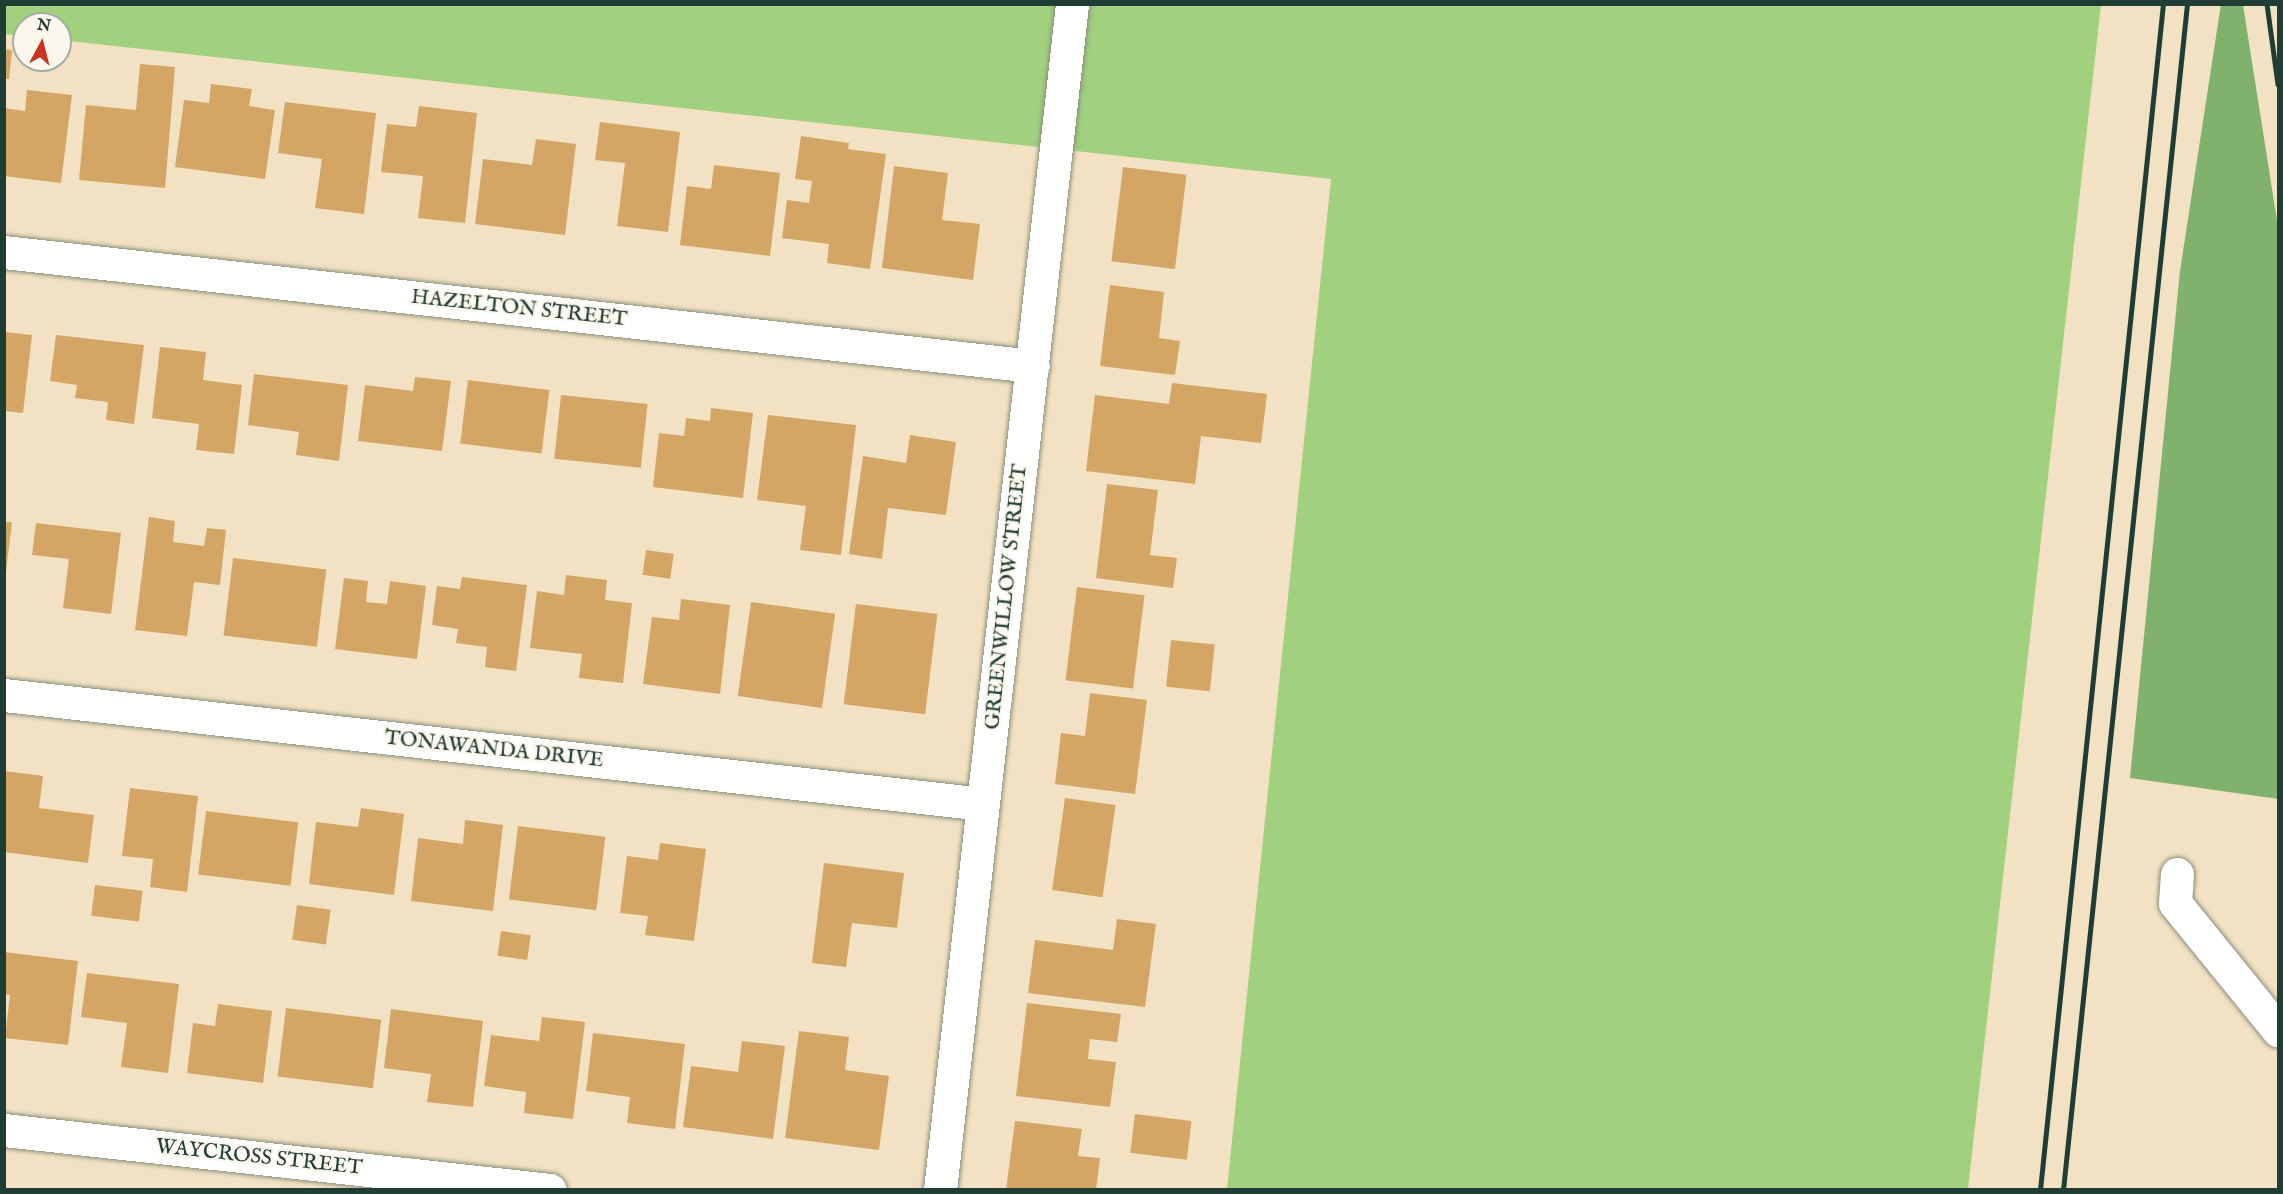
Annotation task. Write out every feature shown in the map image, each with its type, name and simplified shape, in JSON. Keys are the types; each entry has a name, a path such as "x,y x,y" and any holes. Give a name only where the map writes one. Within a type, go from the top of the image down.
{"street":[{"name":"GREENWILLOW STREET","path":"940,1190 1072,4"},
{"name":"HAZELTON STREET","path":"4,252 1033,366"},
{"name":"TONAWANDA DRIVE","path":"4,695 983,804"},
{"path":"2177,874 2175,903 2278,1030"},
{"name":"WAYCROSS STREET","path":"4,1130 550,1190"}],"green space":[{"path":"5,4 2101,5 1968,1189 1227,1189 1331,179 72,41 72,12 12,12 12,35 5,34"},
{"path":"2221,4 2243,5 2278,227 2278,799 2130,778 2180,271"}],"building":[{"path":"4,49 12,50 9,79 4,79"},
{"path":"140,64 175,67 165,188 79,180 86,105 136,110"},
{"path":"211,84 252,89 249,106 275,110 265,179 175,167 184,100 209,103"},
{"path":"27,90 72,95 61,183 4,176 4,108 25,111"},
{"path":"285,102 376,113 364,214 315,208 322,159 278,153"},
{"path":"419,106 477,113 465,223 418,218 423,176 381,172 387,124 416,127"},
{"path":"600,122 680,132 668,232 617,226 625,163 595,160"},
{"path":"801,136 849,143 848,149 886,154 870,269 827,263 829,244 782,238 787,200 809,203 812,181 795,179"},
{"path":"536,139 576,144 565,235 475,224 483,159 532,165"},
{"path":"714,165 780,173 770,256 680,245 687,186 711,189"},
{"path":"894,166 948,173 942,220 980,224 973,280 882,268"},
{"path":"1123,167 1187,175 1175,269 1111,261"},
{"path":"1110,285 1164,292 1159,338 1180,341 1175,375 1100,366"},
{"path":"5,332 32,335 23,413 5,411"},
{"path":"56,335 144,345 134,424 106,420 108,402 75,398 77,385 50,381"},
{"path":"160,347 206,352 203,380 242,385 234,454 196,450 199,424 152,418"},
{"path":"254,374 348,385 339,461 296,455 299,432 248,425"},
{"path":"415,377 451,381 442,451 358,441 365,385 413,391"},
{"path":"468,380 549,390 542,454 460,444"},
{"path":"1172,383 1267,394 1261,443 1201,436 1195,484 1086,471 1095,395 1169,404"},
{"path":"561,395 648,404 641,468 554,459"},
{"path":"711,408 753,413 743,498 653,487 659,433 684,436 686,418 710,421"},
{"path":"768,415 856,425 841,555 800,550 806,506 757,500"},
{"path":"910,435 956,442 946,515 888,508 882,559 849,554 863,456 906,463"},
{"path":"1107,484 1158,490 1150,555 1177,558 1173,588 1096,578"},
{"path":"149,517 175,521 173,542 204,546 207,528 226,530 220,585 194,582 187,636 135,630"},
{"path":"4,522 12,522 6,572 4,572"},
{"path":"36,523 121,533 111,614 63,608 69,559 32,555"},
{"path":"646,550 674,554 670,579 643,575"},
{"path":"233,558 326,569 317,647 223,635"},
{"path":"566,575 607,580 605,600 632,603 623,683 579,678 582,654 530,648 537,591 564,595"},
{"path":"462,577 527,585 516,671 485,667 487,647 456,643 458,629 432,625 437,586 460,589"},
{"path":"344,578 368,581 366,602 387,604 390,581 426,586 417,659 335,649"},
{"path":"1077,587 1144,595 1133,689 1066,680"},
{"path":"681,599 730,605 720,694 643,684 652,617 679,620"},
{"path":"751,602 835,614 822,708 738,696"},
{"path":"856,604 937,614 925,714 844,704"},
{"path":"1171,640 1215,645 1210,691 1166,687"},
{"path":"1090,693 1147,700 1135,794 1055,784 1061,733 1085,736"},
{"path":"5,771 43,776 39,808 94,815 88,863 4,852"},
{"path":"130,788 198,796 187,892 150,887 153,859 122,856"},
{"path":"1065,798 1116,805 1103,897 1052,890"},
{"path":"361,808 404,814 394,895 309,884 316,822 358,827"},
{"path":"206,811 298,822 291,886 198,875"},
{"path":"465,820 503,825 493,911 411,901 418,838 463,844"},
{"path":"518,826 605,837 596,910 509,899"},
{"path":"660,843 706,849 694,941 645,935 648,916 620,913 627,856 658,860"},
{"path":"824,863 904,873 897,928 852,923 846,967 812,963"},
{"path":"95,885 143,891 139,922 91,916"},
{"path":"297,905 331,910 326,944 292,940"},
{"path":"1117,919 1156,924 1145,1007 1028,993 1035,940 1113,950"},
{"path":"501,931 531,935 527,960 498,956"},
{"path":"4,952 78,961 68,1045 5,1038 10,995 4,994"},
{"path":"87,973 179,984 168,1073 121,1067 127,1023 81,1017"},
{"path":"1027,1003 1121,1014 1117,1042 1090,1039 1088,1059 1116,1062 1110,1107 1016,1096"},
{"path":"218,1004 272,1011 263,1083 187,1073 193,1023 215,1026"},
{"path":"286,1008 381,1020 373,1088 278,1076"},
{"path":"391,1009 483,1021 473,1107 427,1102 431,1074 384,1068"},
{"path":"542,1017 585,1022 573,1119 524,1113 526,1092 484,1086 491,1035 539,1041"},
{"path":"799,1031 849,1037 845,1070 889,1076 879,1150 785,1138"},
{"path":"593,1033 685,1044 675,1129 627,1123 630,1097 586,1091"},
{"path":"742,1041 785,1046 773,1139 683,1127 691,1066 738,1072"},
{"path":"1135,1114 1192,1121 1187,1160 1130,1153"},
{"path":"1015,1121 1082,1129 1078,1156 1100,1158 1096,1190 1006,1190"}],"railway":[{"path":"2040,1190 2163,4"},
{"path":"2063,1190 2187,4"},
{"path":"2267,4 2278,84"}]}
